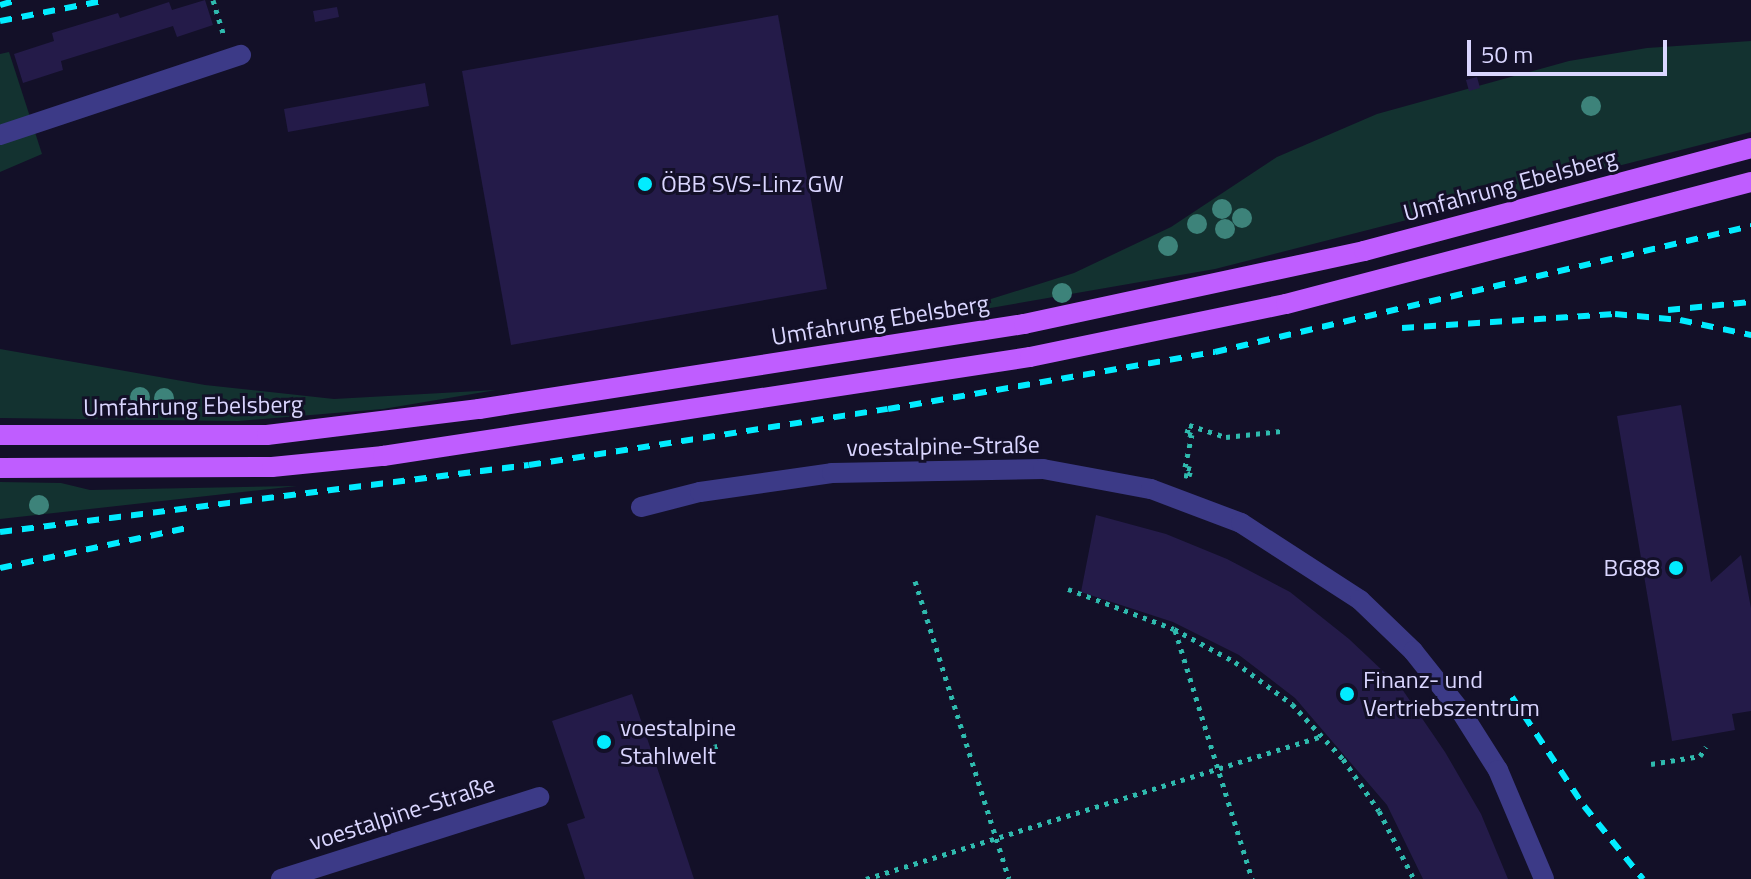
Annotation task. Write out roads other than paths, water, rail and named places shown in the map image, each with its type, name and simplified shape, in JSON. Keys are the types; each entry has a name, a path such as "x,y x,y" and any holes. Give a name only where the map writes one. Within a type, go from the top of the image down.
{"main road":[{"name":"Umfahrung Ebelsberg","path":"0,435 281,433 479,409 1024,324 1364,251 1751,148"},
{"path":"0,468 272,467 383,456 1030,357 1286,304 1751,182"}],"street":[{"path":"0,135 236,56"},
{"name":"voestalpine-Straße","path":"641,507 700,492 832,473 1043,469 1151,489 1241,523 1360,600 1413,651 1460,710 1498,770 1544,879"},
{"name":"voestalpine-Straße","path":"281,879 539,797"}],"railway":[{"path":"0,5 17,0"},
{"path":"0,21 107,0"},
{"path":"0,532 529,465 888,409 1215,352 1751,226"},
{"path":"1668,310 1751,302"},
{"path":"1402,328 1615,314 1680,320 1751,335"},
{"path":"0,568 187,528"},
{"path":"1512,697 1584,806 1643,879"}],"place":[{"name":"ÖBB SVS-Linz GW","path":"645,184"},
{"name":"BG88","path":"1676,568"},
{"name":"Finanz- und Vertriebszentrum","path":"1347,694"},
{"name":"voestalpine Stahlwelt","path":"604,742"}]}
